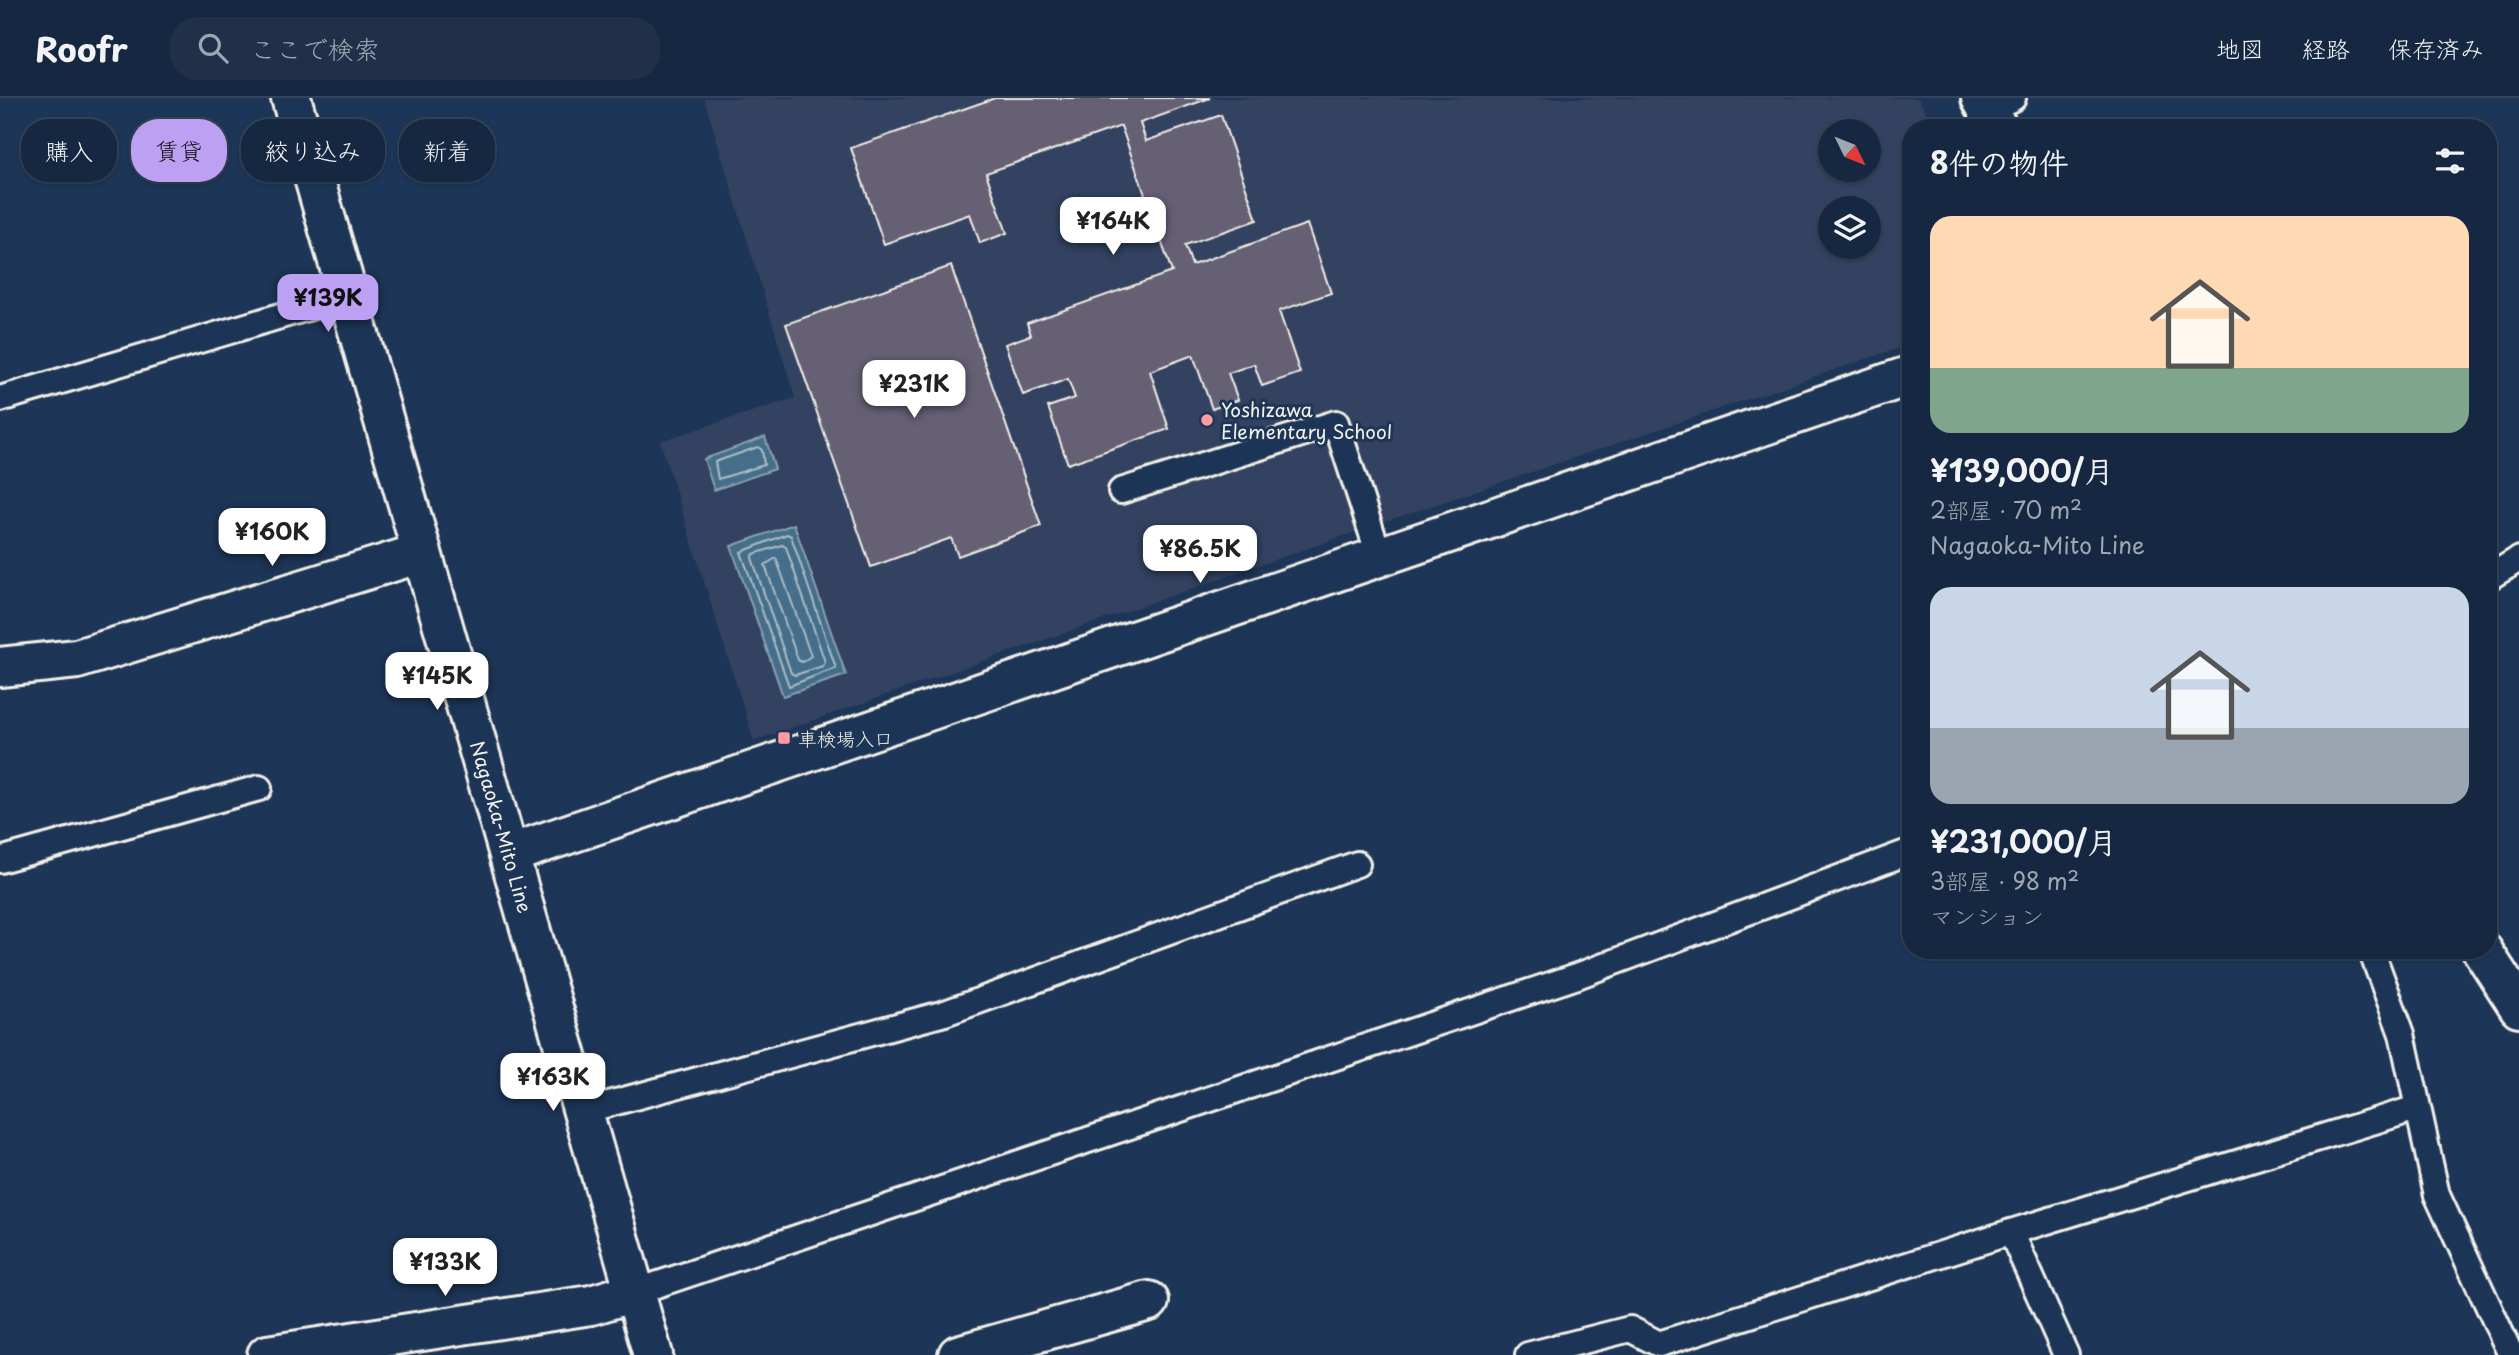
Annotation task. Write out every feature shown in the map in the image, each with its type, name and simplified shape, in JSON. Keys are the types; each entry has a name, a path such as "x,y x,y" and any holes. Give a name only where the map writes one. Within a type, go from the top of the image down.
{"street":[{"name":"Nagaoka-Mito Line","path":"295,99 421,553 653,1355"},
{"path":"510,854 1902,378"},
{"path":"0,667 77,659 421,553"},
{"path":"2488,959 2519,1007"},
{"path":"267,1355 591,1305 635,1293"},
{"path":"958,1355 1149,1301"}],"lane":[{"path":"0,399 348,296"},
{"path":"1121,491 1336,423 1379,555"},
{"path":"2497,572 2519,559"},
{"path":"0,860 259,788"},
{"path":"635,1293 1577,976 1902,854"},
{"path":"583,1111 945,1013 1357,864"},
{"path":"2374,959 2402,1034 2437,1195 2511,1355"},
{"path":"1528,1355 1630,1329 1659,1344 2011,1232 2417,1108"},
{"path":"2011,1232 2066,1355"}],"shaded area":[{"name":"Yoshizawa Elementary School","path":"704,98 1918,98 1930,119 1902,119 1902,347 1372,526 754,741 660,441 795,398"}],"water":[{"path":"765,437 775,469 714,490 704,459"},
{"path":"794,524 846,675 783,696 731,546"}],"building":[{"path":"995,98 1210,98 1140,123 1146,141 1221,115 1257,220 1185,245 1192,265 1307,224 1331,293 1279,311 1300,373 1262,386 1254,364 1228,373 1238,400 1212,409 1193,355 1150,371 1169,429 1068,464 1048,407 1075,398 1068,379 1023,395 1005,344 1031,335 1027,323 1172,272 1121,126 986,173 1007,233 980,243 970,214 884,244 851,148"},
{"path":"951,266 1041,526 958,556 951,538 871,567 786,324"}],"place":[{"name":"Yoshizawa Elementary School","path":"1207,420"},
{"name":"車検場入口","path":"784,738"}]}
